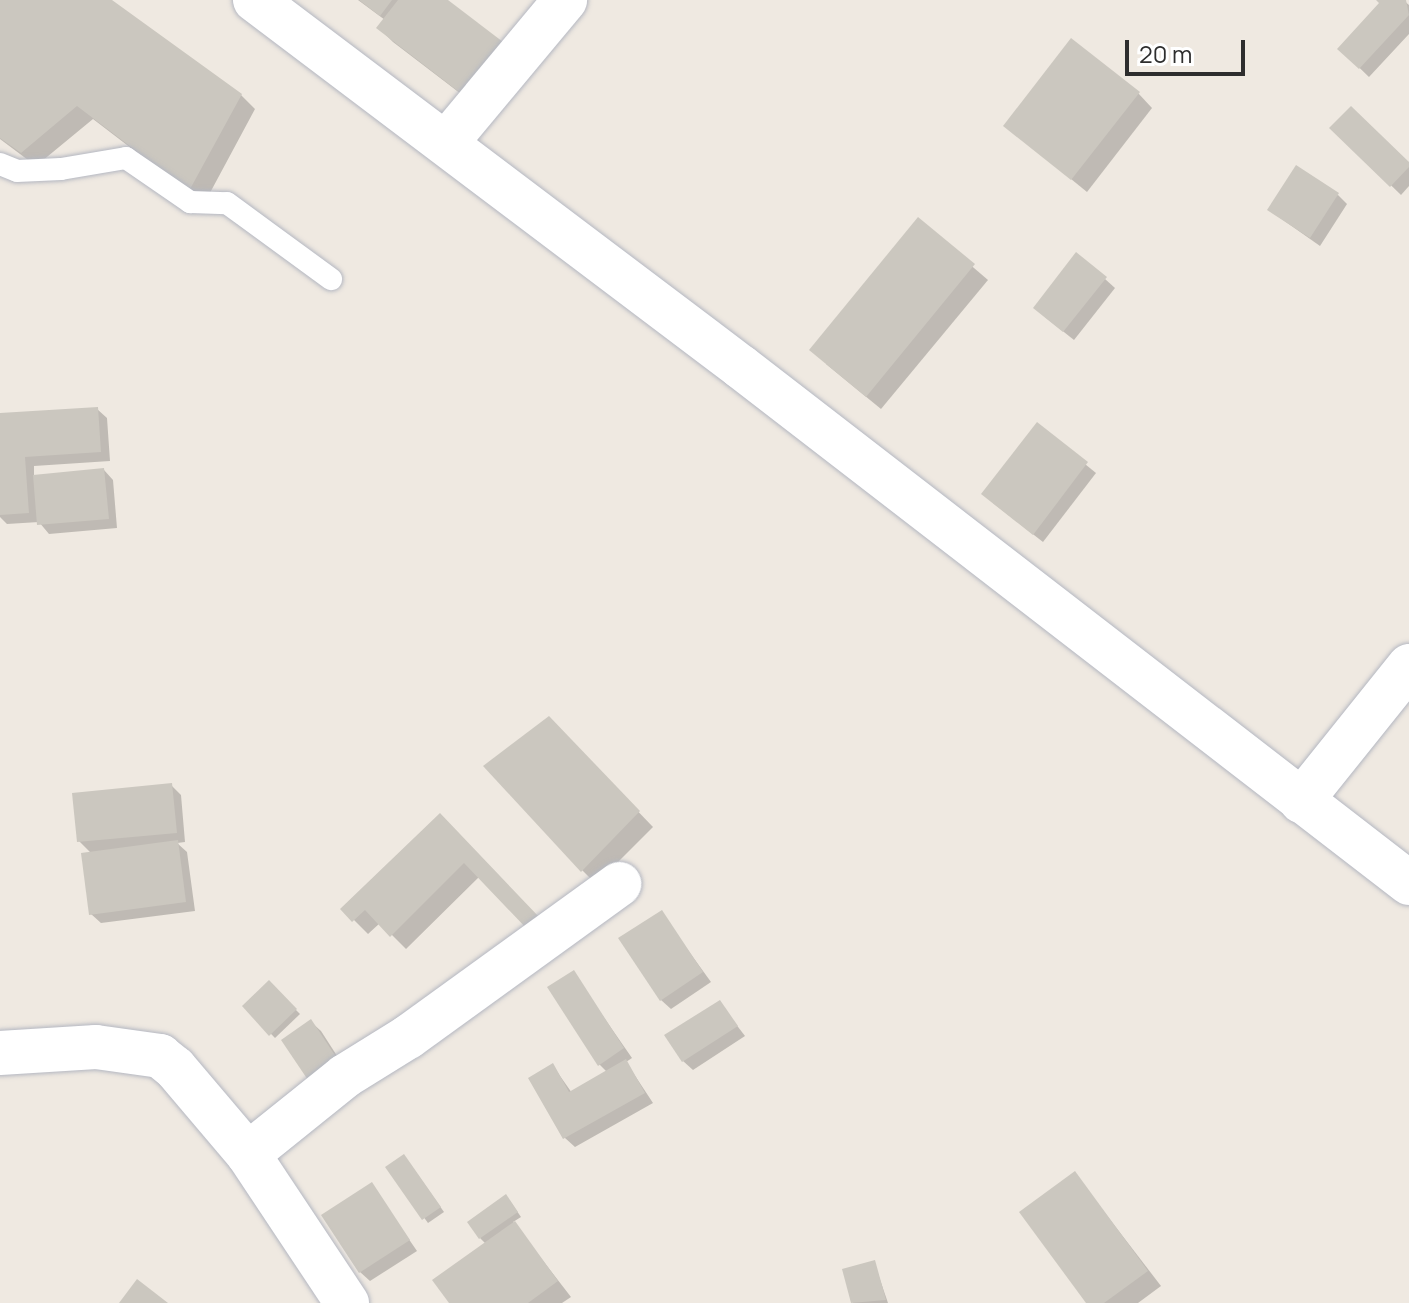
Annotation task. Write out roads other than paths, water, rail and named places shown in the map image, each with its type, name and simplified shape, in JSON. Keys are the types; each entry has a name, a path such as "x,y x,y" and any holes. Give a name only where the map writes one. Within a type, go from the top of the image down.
{"street":[{"path":"255,0 446,143 1409,883"},
{"path":"446,143 565,0"},
{"path":"1301,801 1409,666"},
{"path":"248,1154 345,1076 408,1037 619,884"},
{"path":"0,1053 96,1047 160,1056 175,1068 248,1154 347,1303"}],"lane":[{"path":"0,164 17,171 61,169 126,158 190,202 227,203 331,279"}]}
